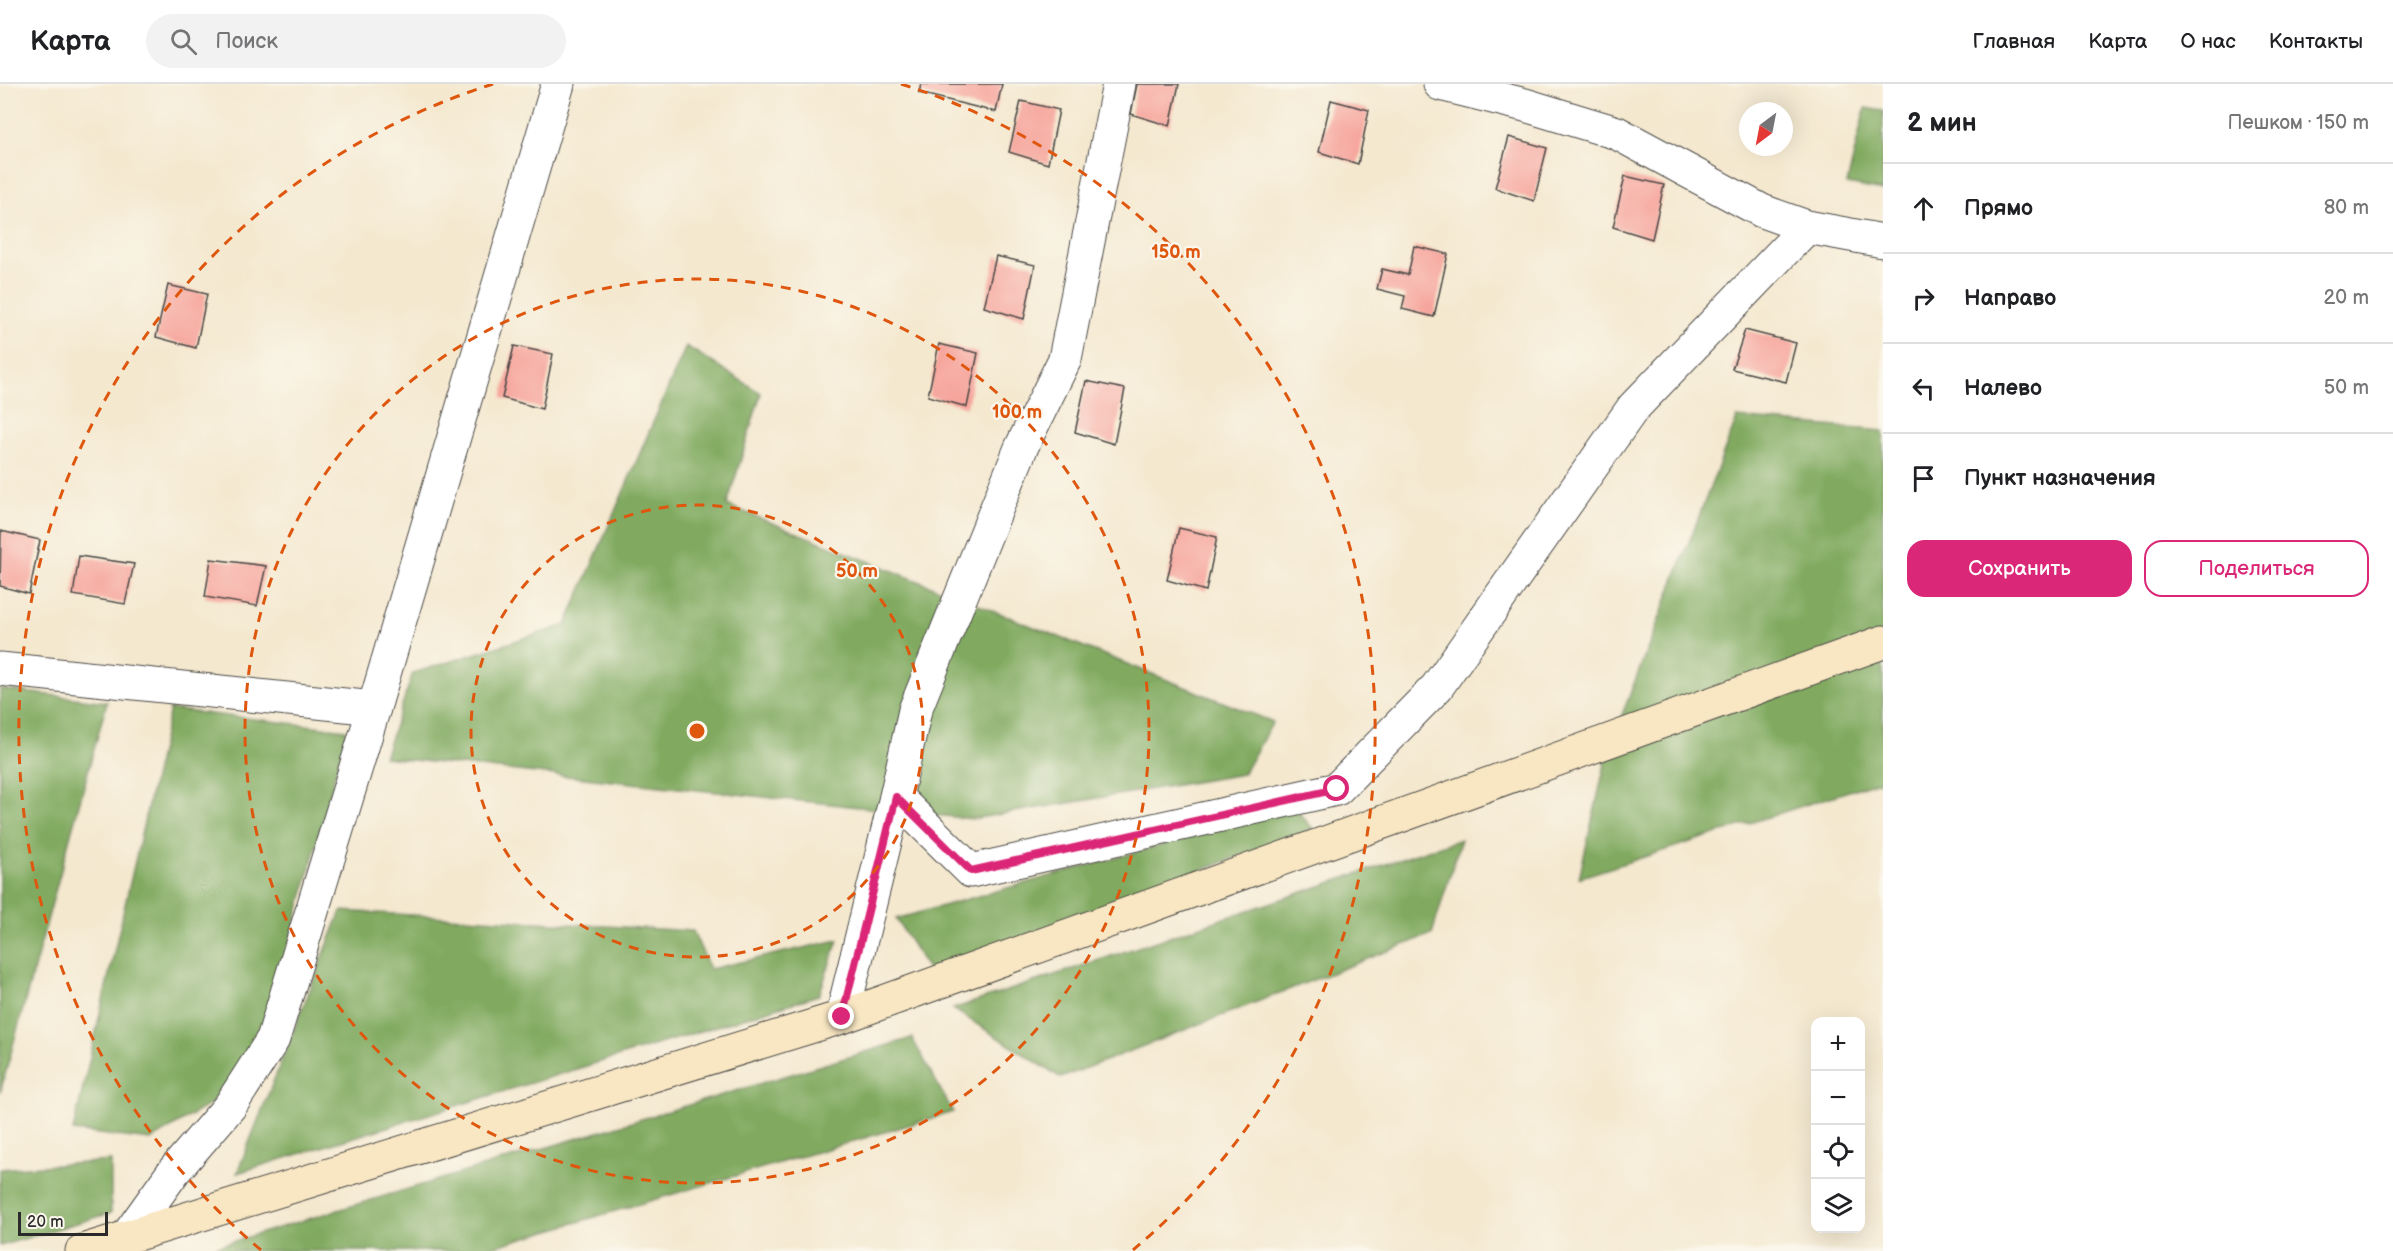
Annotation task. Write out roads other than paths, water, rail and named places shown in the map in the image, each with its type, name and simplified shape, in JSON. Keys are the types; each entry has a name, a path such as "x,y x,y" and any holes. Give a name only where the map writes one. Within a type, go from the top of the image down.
{"main road":[{"path":"82,1251 842,1017 1883,642"}],"street":[{"path":"126,1238 174,1171 230,1106 273,1039 375,708 558,84"},
{"path":"842,1017 915,710 1022,448 1065,359 1119,84"},
{"path":"1440,84 1525,105 1617,133 1762,211 1807,227 1883,241"},
{"path":"896,797 971,871 1337,789 1437,687 1632,408 1807,227"},
{"path":"0,669 375,708"}]}
